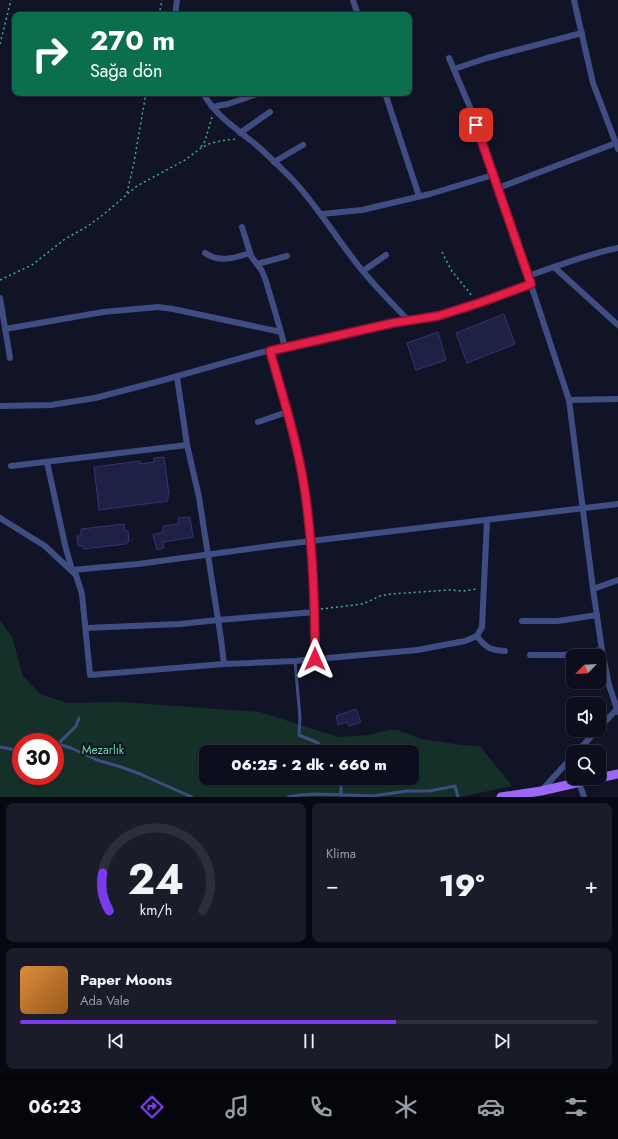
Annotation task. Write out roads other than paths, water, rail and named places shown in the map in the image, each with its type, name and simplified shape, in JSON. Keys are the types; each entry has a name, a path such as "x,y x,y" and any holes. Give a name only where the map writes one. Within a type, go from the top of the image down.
{"main road":[{"path":"606,777 618,774"},
{"path":"501,797 541,791 567,785"}],"street":[{"path":"175,12 177,0"},
{"path":"353,0 357,12"},
{"path":"574,0 593,83 618,149"},
{"path":"454,69 487,58 582,33"},
{"path":"450,58 472,112 569,400 602,649"},
{"path":"204,96 212,107 229,124 249,139 292,179 322,214 376,288 410,321"},
{"path":"212,107 228,104 251,96"},
{"path":"386,96 419,196"},
{"path":"240,133 270,112"},
{"path":"498,188 616,143"},
{"path":"274,162 303,145"},
{"path":"322,214 362,210 493,175"},
{"path":"242,228 250,253 266,281 285,348"},
{"path":"528,276 595,253 618,248"},
{"path":"205,253 225,260 250,253"},
{"path":"363,271 386,255"},
{"path":"257,264 287,256"},
{"path":"554,267 618,325"},
{"path":"0,406 50,405 95,398 270,351 393,323 438,316 531,284"},
{"path":"0,298 10,358"},
{"path":"5,329 103,312 158,307 281,332"},
{"path":"270,351 293,433 305,491 315,611 315,659"},
{"path":"177,377 187,445 208,554 224,664"},
{"path":"569,400 618,399"},
{"path":"258,422 287,412"},
{"path":"11,466 187,445"},
{"path":"47,462 72,570"},
{"path":"72,570 138,564 310,541 618,504"},
{"path":"0,518 45,546 76,574 82,594 90,675 417,650 477,636 482,627 487,520"},
{"path":"593,590 618,580"},
{"path":"86,628 180,624 315,611"},
{"path":"522,621 558,621 597,615"},
{"path":"477,636 485,646 494,650 505,651"},
{"path":"530,655 566,654"},
{"path":"606,670 609,685 618,710 606,721"},
{"path":"583,745 591,737"},
{"path":"541,791 566,764"},
{"path":"581,785 584,797"}],"lane":[{"path":"295,660 300,718 299,735 318,743 319,745"},
{"path":"64,737 76,726 80,718"},
{"path":"64,746 97,760 140,774 192,797"},
{"path":"0,747 12,749"},
{"path":"340,785 341,794"},
{"path":"288,797 300,794 373,796 407,791 429,791 455,786 458,797"}],"park label":[{"name":"Mezarlık","path":"103,750"}]}
